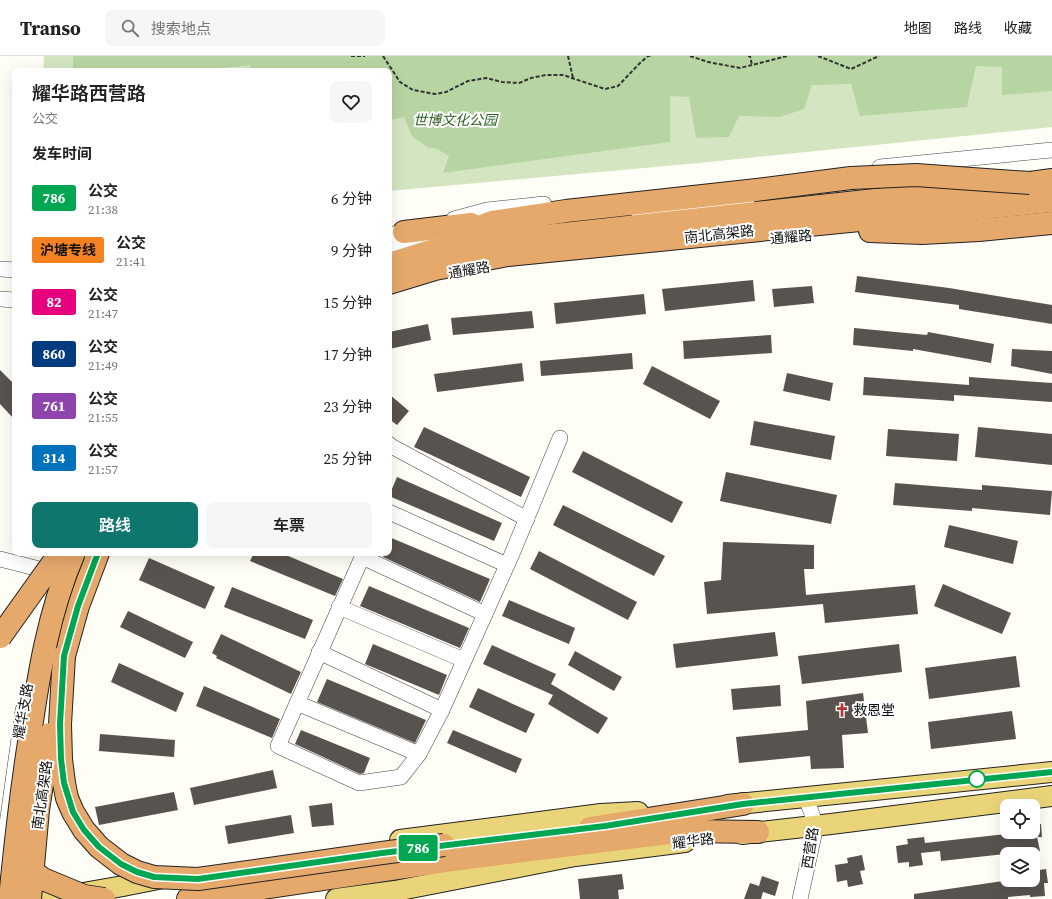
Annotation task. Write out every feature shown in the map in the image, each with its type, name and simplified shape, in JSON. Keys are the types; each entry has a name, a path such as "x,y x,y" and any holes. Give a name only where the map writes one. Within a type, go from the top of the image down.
{"highway":[{"path":"396,234 566,211 851,178 916,175 1030,183"},
{"name":"南北高架路","path":"392,263 431,251 508,240 1052,180"},
{"name":"南北高架路","path":"392,282 435,269 508,255 1052,201"},
{"path":"454,236 492,222"},
{"path":"860,230 922,233 979,230 1052,222"},
{"name":"南北高架路","path":"10,899 17,826 37,683 55,603 73,556"},
{"name":"南北高架路","path":"30,899 38,810 55,700 64,656 78,606 97,556"},
{"path":"0,637 58,563"},
{"path":"64,656 60,724 61,759 67,798 73,812 84,830 99,847 121,864 137,872 154,877 198,879 382,853 448,852 685,831 758,832"},
{"path":"188,899 448,852 743,804"},
{"path":"0,845 11,856 43,879 84,896 104,899"}],"main road":[{"path":"49,899 201,870 458,832 601,814 743,804 1052,772"},
{"name":"耀华路","path":"336,899 395,891 575,856 1052,796"}],"street":[{"path":"396,234 487,210 848,170 1052,150"},
{"path":"392,247 454,236 566,221 1052,172"},
{"name":"通耀路","path":"392,290 432,277 478,267 1052,212"},
{"path":"0,269 12,270"},
{"path":"0,299 12,300"},
{"path":"362,556 278,746 359,783 401,777 419,754 442,710 507,565 560,438"},
{"path":"392,447 527,519"},
{"path":"392,513 507,565"},
{"path":"37,899 46,802 62,702 80,620 91,584 105,556"},
{"path":"364,556 485,614"},
{"path":"0,559 58,563"},
{"name":"耀华支路","path":"0,874 17,744 31,662 46,598 58,563"},
{"path":"339,608 464,660"},
{"path":"319,652 442,710"},
{"path":"297,703 419,754"},
{"name":"西营路","path":"800,899 816,826 806,797"}],"path":[{"path":"351,56 365,56"},
{"path":"383,56 391,68"},
{"path":"568,56 573,78"},
{"path":"392,70 400,82 413,90 435,94 446,92 468,81 486,78 502,82 518,83 531,78 546,75 563,75 605,88 618,86 640,63 648,56 651,56"},
{"path":"690,56 708,62 740,68 787,56"},
{"path":"748,56 750,56 752,65"},
{"path":"818,56 851,69 879,56"}],"green space":[{"name":"世博文化公园","path":"44,56 1052,56 1052,127 699,163 392,191 392,68 43,68"},
{"name":"世博文化公园","path":"73,56 1052,56 1052,91 1002,95 1002,67 976,66 967,107 860,116 851,84 812,85 804,109 780,117 739,116 729,137 696,138 689,97 670,96 670,142 443,173 449,156 437,149 427,147 412,136 404,117 392,119 392,68 250,68 250,65 222,68 73,68"}],"building":[{"path":"857,276 949,288 1052,305 1052,324 959,309 959,305 855,292"},
{"path":"753,280 755,301 665,311 662,289"},
{"path":"812,286 814,303 774,307 772,289"},
{"path":"644,294 646,314 556,324 554,303"},
{"path":"532,311 534,328 453,335 451,318"},
{"path":"428,324 431,340 392,348 392,331"},
{"path":"854,328 927,335 928,332 994,344 991,363 913,349 913,351 853,345"},
{"path":"771,335 772,353 684,359 683,341"},
{"path":"1012,349 1052,351 1052,374 1011,366"},
{"path":"632,353 633,369 541,376 540,361"},
{"path":"522,363 524,381 437,392 434,374"},
{"path":"652,366 720,401 710,419 643,384"},
{"path":"0,370 12,382 12,417 0,404"},
{"path":"787,373 833,383 830,401 783,391"},
{"path":"864,377 969,385 969,377 1052,383 1052,402 954,395 954,401 863,395"},
{"path":"392,397 409,411 397,425 392,421"},
{"path":"754,421 835,436 831,460 750,445"},
{"path":"424,427 530,477 521,497 414,447"},
{"path":"978,427 1052,434 1052,465 975,457"},
{"path":"888,429 959,434 957,461 886,456"},
{"path":"583,451 683,502 672,523 572,472"},
{"path":"726,472 837,495 831,524 720,501"},
{"path":"397,477 502,523 494,541 392,497 392,489"},
{"path":"895,483 982,490 982,485 1052,491 1050,515 972,508 972,511 893,505"},
{"path":"563,505 665,556 654,576 553,525"},
{"path":"949,525 1018,541 1013,564 944,547"},
{"path":"392,538 490,579 480,602 383,557 392,556"},
{"path":"723,542 814,545 814,569 804,569 806,595 915,585 918,614 825,623 823,604 707,614 704,582 721,580"},
{"path":"539,551 637,602 628,620 530,569"},
{"path":"252,556 288,556 343,579 335,596 250,561"},
{"path":"149,558 215,587 205,609 139,580"},
{"path":"943,584 1011,613 1002,634 934,606"},
{"path":"369,586 469,628 460,648 360,606"},
{"path":"232,587 313,620 305,639 224,607"},
{"path":"509,600 575,628 569,644 502,616"},
{"path":"128,611 193,642 185,658 120,627"},
{"path":"775,632 778,656 676,668 673,644"},
{"path":"221,634 301,672 291,694 216,658 217,656 212,653"},
{"path":"373,644 447,675 439,695 365,664"},
{"path":"899,644 902,672 802,684 798,656"},
{"path":"492,645 556,674 551,684 608,718 598,734 548,704 553,695 483,664"},
{"path":"575,651 622,677 614,691 568,665"},
{"path":"1016,656 1020,687 929,699 925,668"},
{"path":"119,663 184,693 176,712 111,682"},
{"path":"327,679 426,720 415,743 317,702"},
{"path":"780,685 781,706 733,710 731,689"},
{"path":"204,686 280,719 272,738 196,706"},
{"path":"478,688 535,714 526,733 469,707"},
{"path":"863,693 868,733 842,735 844,768 811,769 810,756 739,763 736,737 808,730 806,701"},
{"path":"1012,711 1016,739 931,749 928,722"},
{"path":"301,730 370,758 364,773 360,774 295,744"},
{"path":"453,730 522,759 516,773 447,743"},
{"path":"100,734 175,740 174,757 99,751"},
{"path":"273,770 277,788 194,805 190,788"},
{"path":"174,792 178,810 99,825 95,807"},
{"path":"332,803 334,825 312,827 309,806"},
{"path":"291,815 294,833 228,844 225,826"},
{"path":"1041,824 1042,837 1040,837"},
{"path":"1000,835 1000,839 1037,839 1039,847 1000,847 1000,855 941,861 940,851 921,853 923,865 909,867 909,862 898,863 896,846 908,844 907,839 924,837 925,843"},
{"path":"862,855 865,870 860,871 863,884 848,887 847,880 837,882 835,865 848,863 847,858"},
{"path":"1046,869 1048,883 1044,883 1045,896 1030,897 1030,895 1008,897 1008,899 914,899 914,894 1000,881 1000,887 1040,887 1040,870"},
{"path":"622,874 624,889 618,890 619,899 580,899 578,879"},
{"path":"762,876 779,882 775,896 763,892 761,899 744,899 750,883 759,886"}],"bus line":[{"name":"786","path":"97,556 78,606 64,656 60,724 61,759 64,783 67,798 73,812 84,830 99,847 121,864 137,872 154,877 198,879 382,853 605,826 743,804 1052,772"}],"place":[{"name":"救恩堂","path":"842,710"}]}
